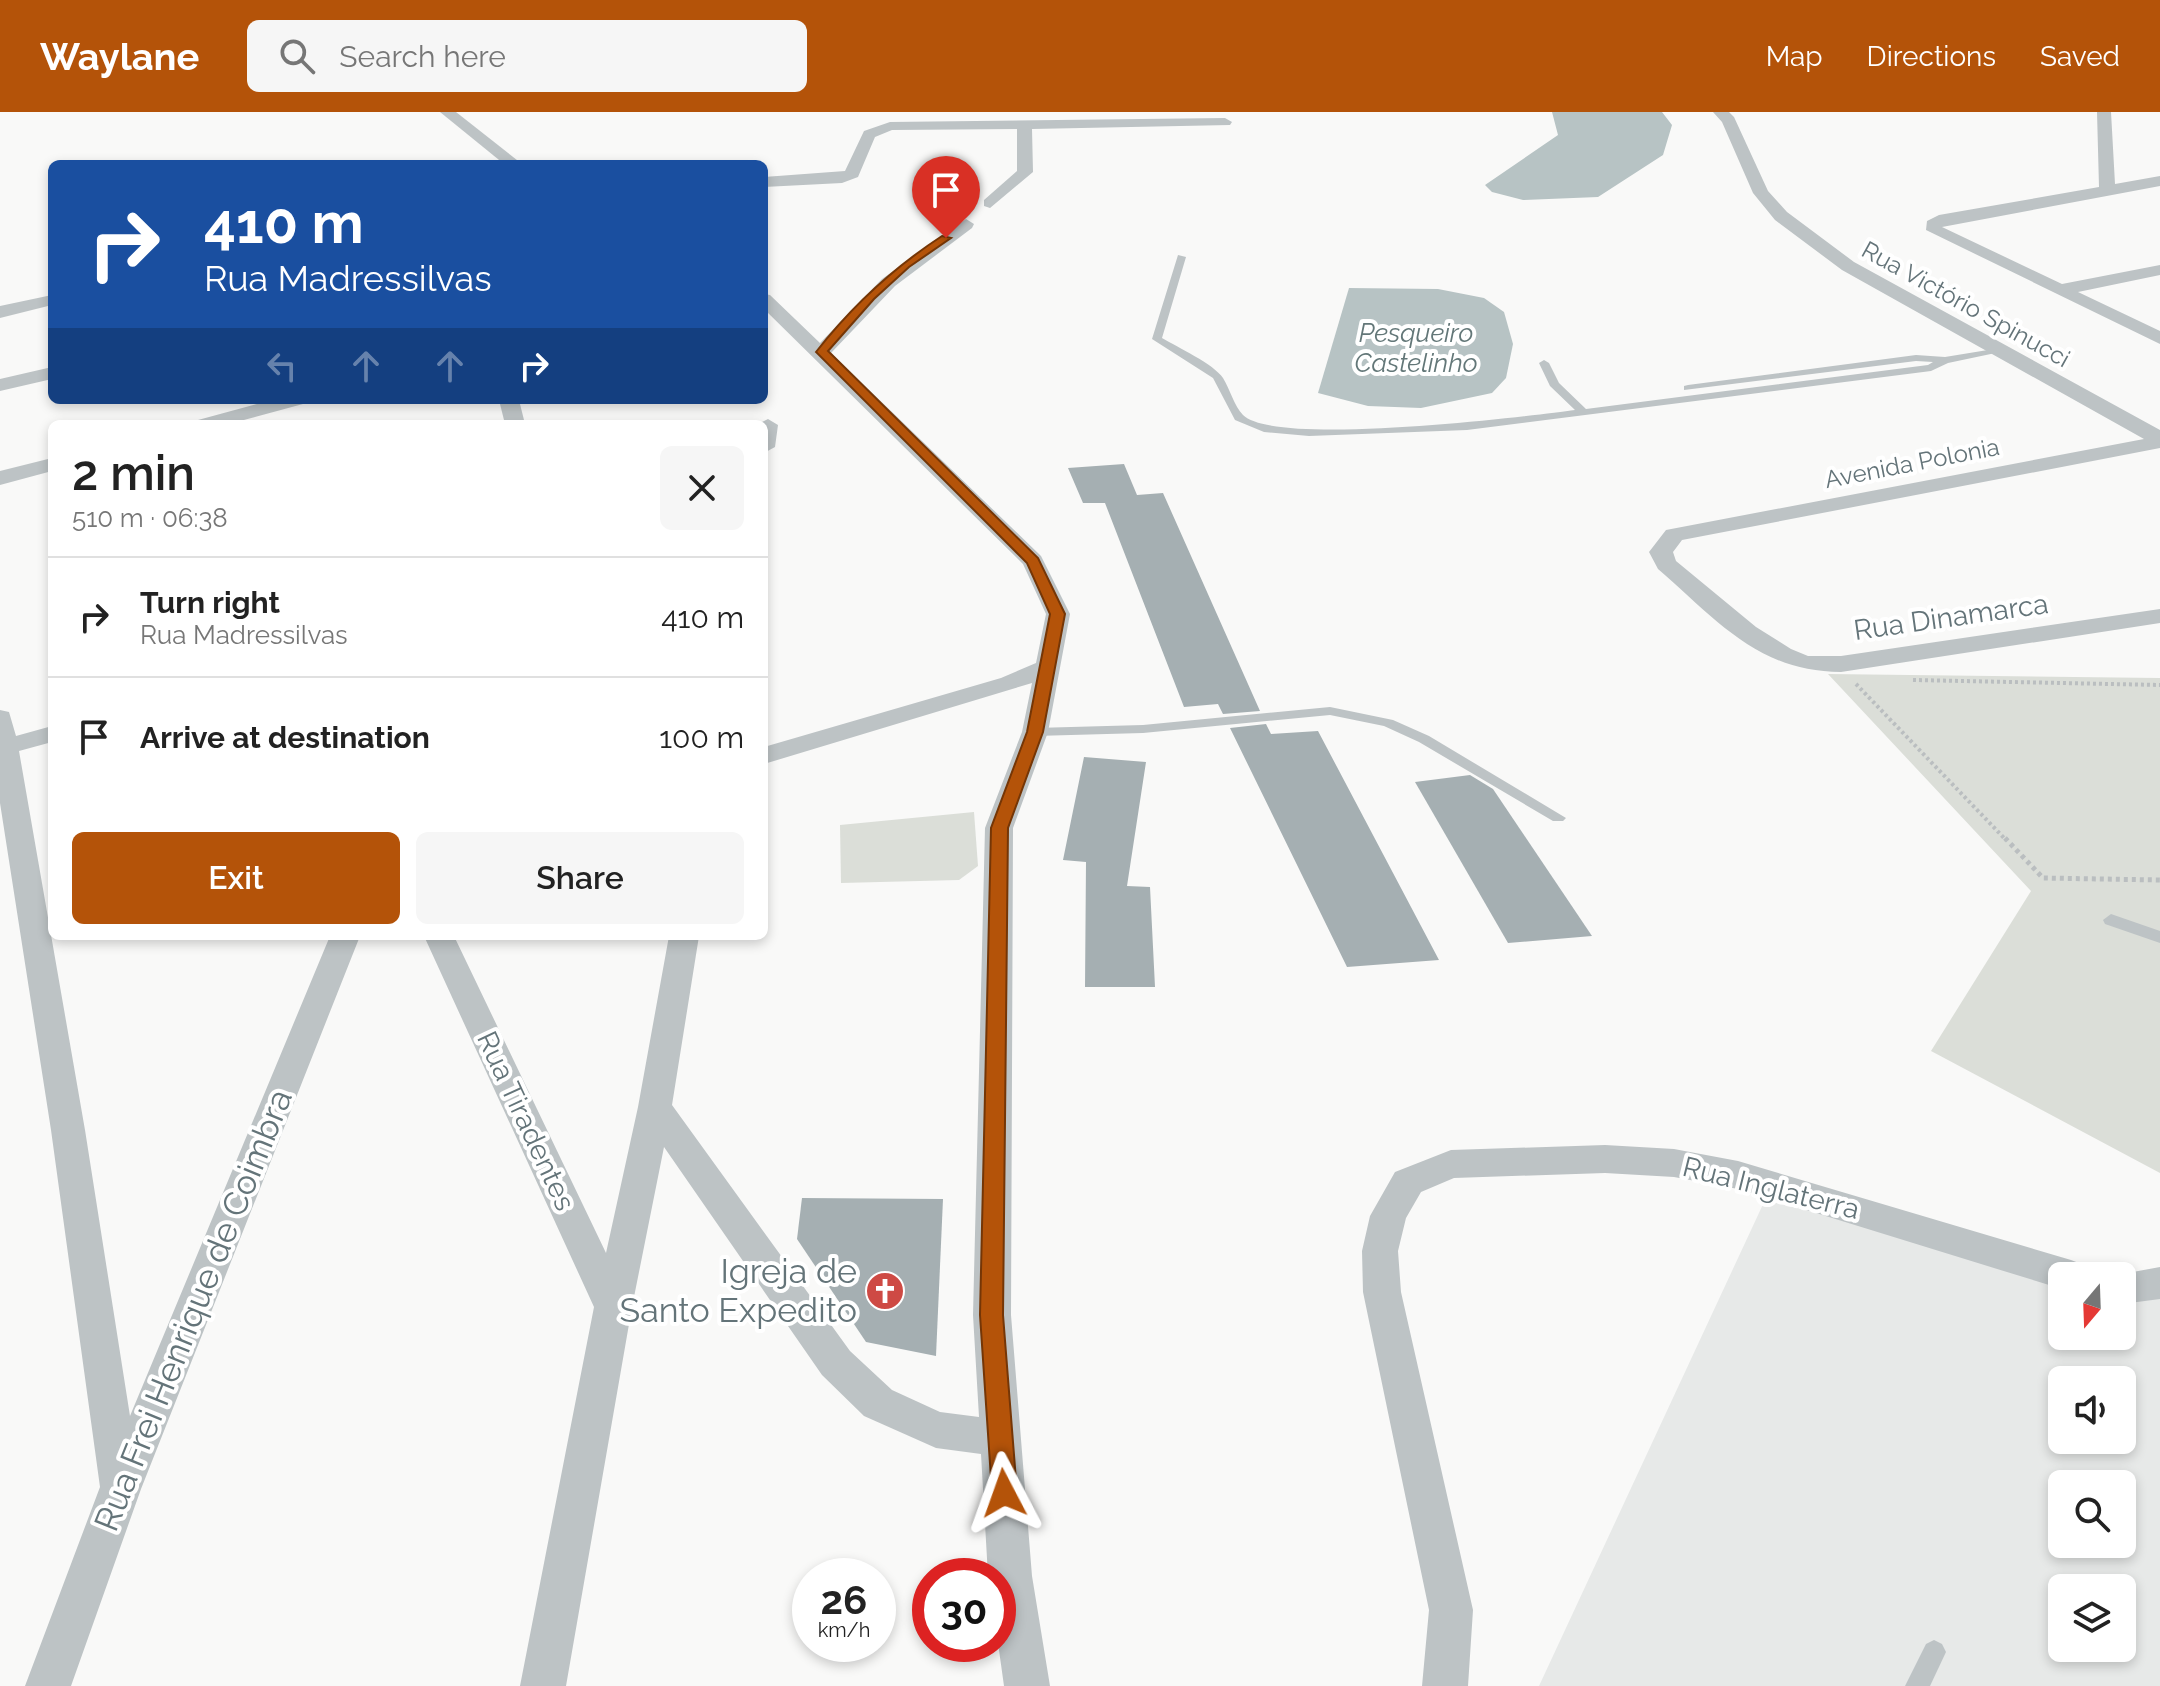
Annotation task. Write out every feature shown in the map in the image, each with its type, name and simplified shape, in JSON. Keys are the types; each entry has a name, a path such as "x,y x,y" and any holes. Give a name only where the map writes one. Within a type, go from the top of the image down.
{"street":[{"path":"447,112 509,160"},
{"name":"Rua Victório Spinucci","path":"1720,112 1729,120 1761,193 1781,216 1848,266 2160,440"},
{"path":"2104,112 2107,190"},
{"path":"768,182 827,181 852,174 869,134 880,128 1024,123 1225,122"},
{"path":"990,203 1025,172 1024,123"},
{"path":"2160,181 1939,220 1933,225 1934,230 1979,254 2160,338"},
{"path":"822,352 845,322 905,265 966,224"},
{"path":"2062,290 2160,270"},
{"path":"0,312 48,301"},
{"path":"768,303 1033,561 1058,614 1035,732 999,828 992,1315 1010,1576 1027,1686"},
{"path":"0,385 48,374"},
{"path":"220,420 281,404"},
{"name":"Avenida Polonia","path":"1674,535 2160,440"},
{"path":"0,478 48,465"},
{"name":"Rua Dinamarca","path":"1674,535 1661,552 1666,564 1757,637 1794,660 1841,664 2160,616"},
{"path":"768,755 1010,683 1049,667"},
{"path":"48,734 2,732 68,1130 120,1489"},
{"name":"Rua Frei Henrique de Coimbra","path":"48,1686 120,1489 343,940"},
{"name":"Rua Tiradentes","path":"441,940 613,1307"},
{"path":"543,1686 613,1307 655,1107 683,940"},
{"path":"655,1107 836,1363 878,1403 936,1430 1000,1438"},
{"name":"Rua Inglaterra","path":"1445,1686 1451,1610 1382,1292 1380,1251 1388,1216 1408,1182 1451,1164 1605,1159 1674,1163 1738,1175 1866,1211 2048,1269"},
{"path":"2136,1286 2160,1283"}],"lane":[{"path":"1181,257 1157,339 1217,376 1239,418 1264,429 1309,433 1450,425 1467,427 1827,383 1931,368 1945,360"},
{"path":"1450,425 1459,419 1703,386 1916,358 1945,360 2000,351"},
{"path":"1544,363 1554,384 1583,412"},
{"path":"1813,372 1827,383"},
{"path":"1703,386 1713,396"},
{"path":"1035,732 1143,729 1330,711 1388,723 1424,739 1558,818"},
{"path":"2111,920 2160,937"},
{"path":"1917,1686 1934,1652"}],"path":[{"path":"1905,680 2160,685"},
{"path":"1865,682 1855,684 2043,878 2160,880"}],"shaded area":[{"path":"1828,674 2160,678 2160,1173 1931,1051 2031,891"},
{"path":"974,812 978,866 959,880 841,883 840,825"},
{"path":"1765,1200 2048,1272 2048,1350 2136,1350 2136,1289 2160,1288 2160,1686 1539,1686"}],"water":[{"path":"1552,112 1662,112 1672,125 1663,155 1598,197 1523,200 1492,192 1485,185 1558,135"},
{"name":"Pesqueiro Castelinho","path":"1349,288 1438,289 1484,298 1504,312 1513,344 1506,378 1492,393 1421,408 1368,406 1318,393"}],"building":[{"path":"1124,464 1137,495 1163,493 1260,711 1223,714 1218,704 1184,707 1105,503 1083,503 1068,468"},
{"path":"1266,724 1271,734 1318,731 1439,960 1347,967 1230,728"},
{"path":"1084,757 1146,762 1127,886 1150,887 1155,987 1085,987 1086,862 1063,860"},
{"path":"1470,775 1493,789 1592,936 1508,943 1415,782"},
{"name":"Igreja de Santo Expedito","path":"802,1198 943,1199 936,1356 866,1342 797,1239"}],"place":[{"name":"Igreja de Santo Expedito","path":"885,1291"}],"route":[{"path":"946,238 905,265 870,296 822,352 1033,561 1058,614 1035,732 999,828 992,1315 1004,1493"}]}
